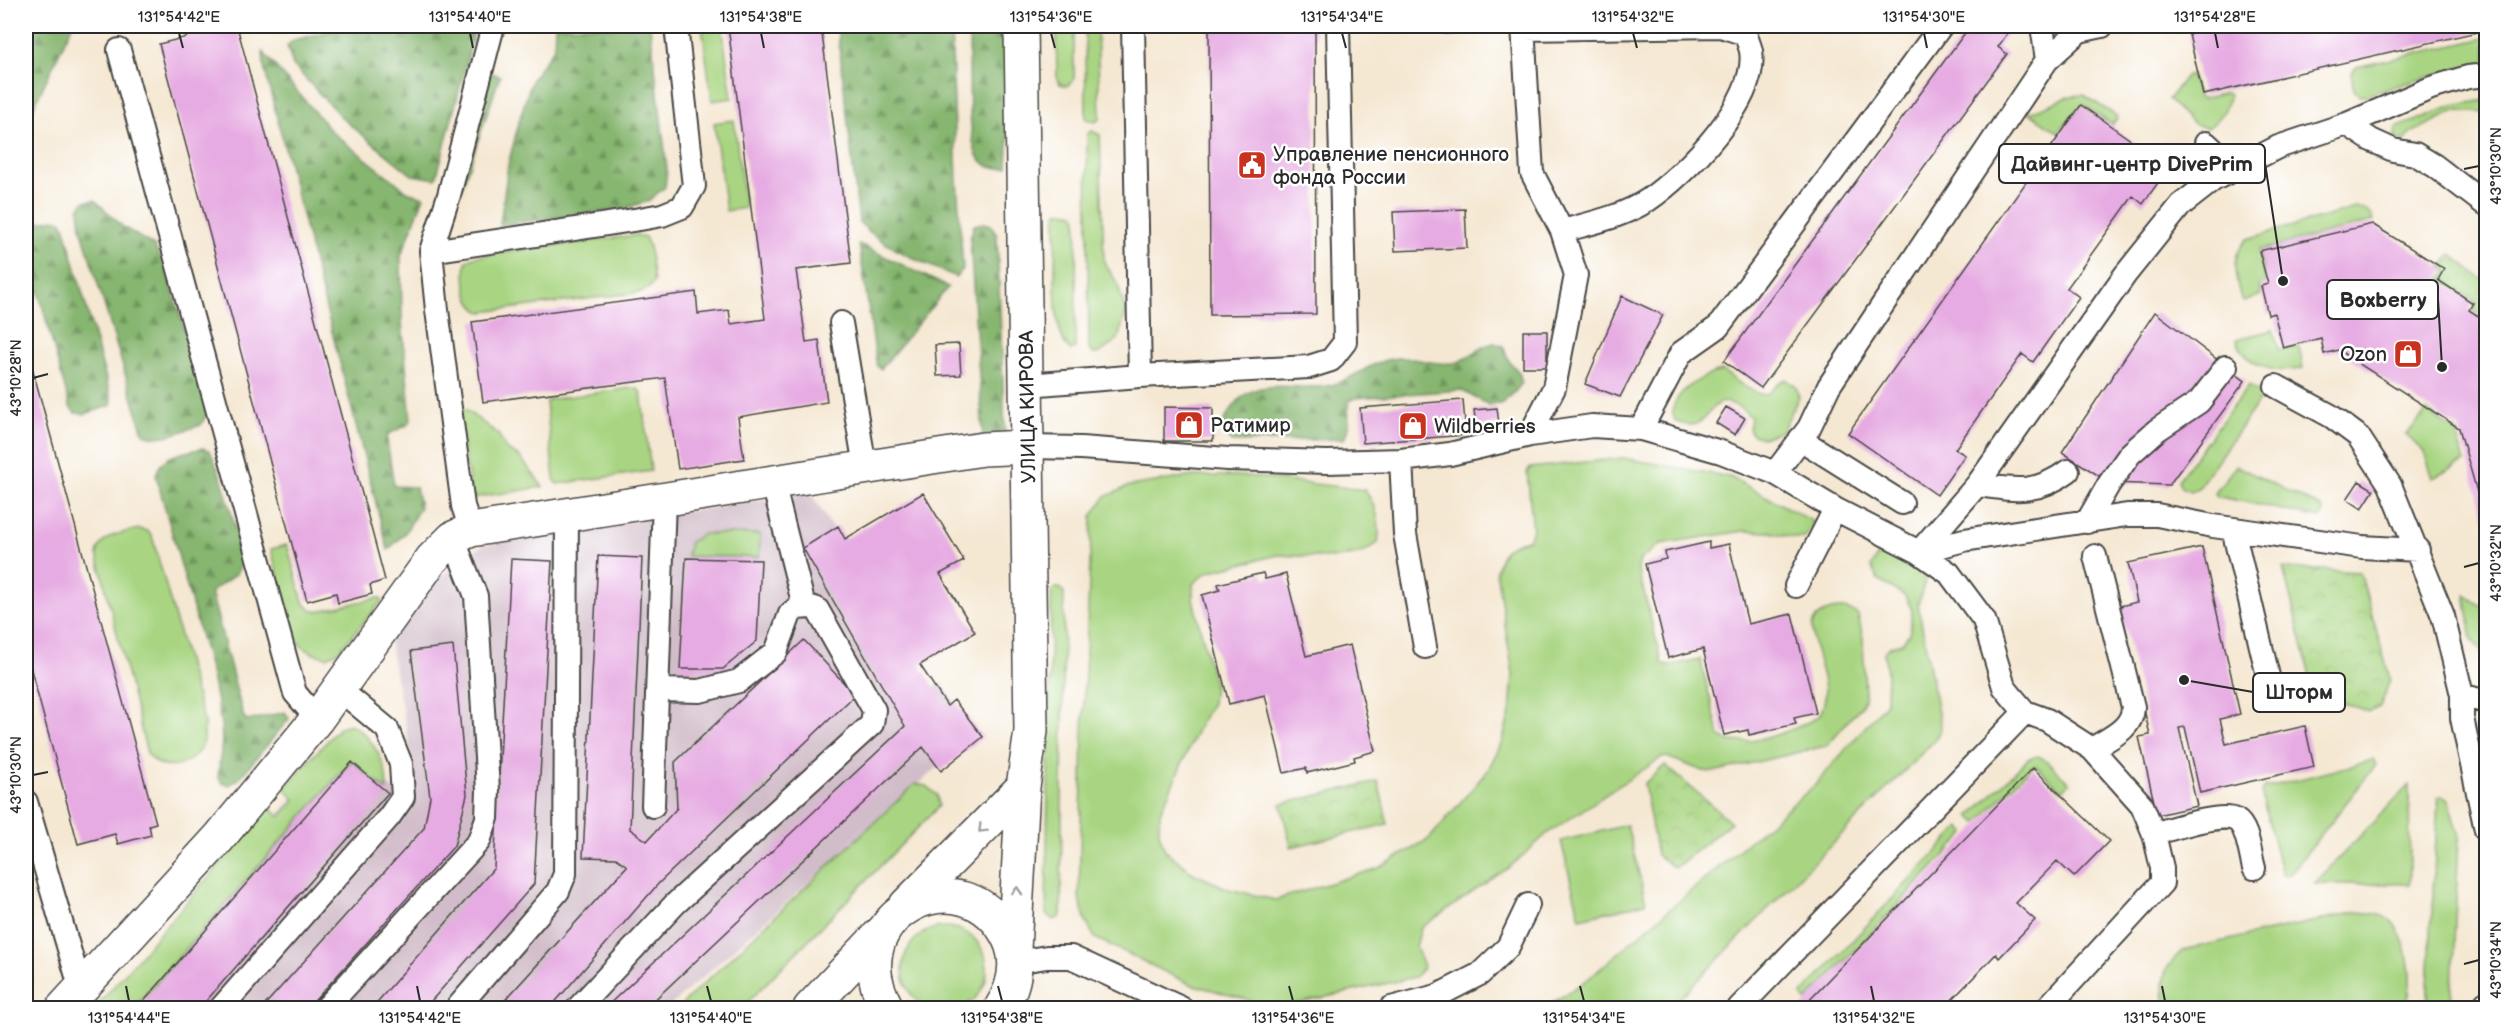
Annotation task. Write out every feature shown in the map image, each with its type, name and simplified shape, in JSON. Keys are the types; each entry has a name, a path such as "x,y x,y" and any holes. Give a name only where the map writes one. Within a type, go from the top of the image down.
{"main road":[{"name":"УЛИЦА КИРОВА","path":"1001,1008 1015,978 1014,956 1023,788 1031,731 1022,26"},
{"path":"72,999 219,838 317,719 432,559 462,534 567,514 983,448 1028,447"},
{"path":"810,1008 1023,788"},
{"path":"887,1008 878,993 873,972 875,952 889,924 914,903 935,897 957,897 978,905 996,917 1014,956"}],"lane":[{"path":"326,1008 479,841 487,818 488,790 476,596 462,534 463,506 431,251 449,195 493,26"},
{"path":"431,251 640,219 662,215 682,207 694,186 676,26"},
{"path":"1133,26 1140,376"},
{"path":"1027,385 1309,367 1331,360 1345,342 1338,26"},
{"path":"1530,435 1554,388 1576,275 1562,231 1532,173 1523,27 1721,26 1745,34 1751,52 1749,76 1735,109 1686,170 1647,201 1610,218 1562,231"},
{"path":"1641,429 1681,353 1718,327 1941,26"},
{"path":"2042,26 2048,60"},
{"path":"1775,473 1809,428 1829,386 2048,60 2079,31 2102,26"},
{"path":"119,50 295,693 317,719"},
{"path":"1919,552 1977,485 2125,275 2181,205 2207,184 2233,168 2278,147 2346,124 2431,88 2468,77 2487,75"},
{"path":"2346,124 2371,140 2393,150 2415,154 2487,205"},
{"path":"2206,143 2233,168"},
{"path":"841,323 865,467"},
{"path":"2087,522 2130,453 2157,430 2199,402 2226,367"},
{"path":"2276,386 2331,417 2358,436 2390,485 2443,616 2462,695 2462,718 2487,830"},
{"path":"1028,447 1081,448 1239,459 1327,462 1401,460 1450,454 1530,435 1592,426 1641,429 1721,452 1775,473 1835,509 1919,552 1949,573 1984,620 2004,687 2025,712 2047,720 2092,749 2142,805 2154,834 2162,868 2162,883 2048,1008"},
{"path":"1800,439 1902,502"},
{"path":"1401,460 1405,534 1425,646"},
{"path":"1977,485 2011,490 2030,489 2044,486 2068,471"},
{"path":"773,483 804,606"},
{"path":"653,806 659,690 664,500"},
{"path":"1796,586 1835,509"},
{"path":"457,1008 558,891 565,874 567,514"},
{"path":"1919,552 1964,540 2127,515 2157,515 2362,548 2418,550"},
{"path":"2233,529 2272,693"},
{"path":"2092,749 2130,723 2133,715 2133,707 2095,556"},
{"path":"578,1008 675,904 872,724 874,710 817,609 804,606 790,614 776,652 739,681 700,691 659,690"},
{"path":"221,1008 389,817 403,797 401,764 387,729 339,688"},
{"path":"2462,695 2487,702"},
{"path":"1739,1008 2025,712"},
{"path":"26,802 72,999"},
{"path":"2154,834 2225,817 2237,820 2243,829 2254,868"},
{"path":"1391,1008 1438,1002 1480,974 1508,947 1528,905"},
{"path":"1014,956 1071,957 1181,1008"},
{"path":"2486,1008 2487,1003"}],"shaded area":[{"path":"810,492 932,688 942,683 975,734 668,1008 109,1008 341,744 398,794 415,775 389,640 433,584 456,563 483,545"}],"green space":[{"path":"26,26 72,26 26,123"},
{"path":"349,26 476,26 436,179 412,175 344,120 293,65 287,46 294,40"},
{"path":"555,26 650,26 667,169 665,187 648,201 623,209 500,225 508,165 520,118 532,79 554,48"},
{"path":"702,26 722,26 732,98 712,101"},
{"path":"837,26 951,26 963,269 956,277 892,247 869,232 859,222"},
{"path":"969,26 1013,26 1007,167 987,166 978,157 974,147 969,94"},
{"path":"1056,26 1074,26 1074,80 1067,86 1060,84 1057,79"},
{"path":"1085,26 1097,26 1100,119 1095,122 1086,119"},
{"path":"2486,38 2486,63 2467,66 2366,95 2359,95 2354,90 2351,73 2356,67"},
{"path":"263,52 332,132 407,191 424,197 401,256 402,322 411,420 406,426 388,434 387,440 394,486 416,487 420,507 405,533 388,550 264,67"},
{"path":"489,72 500,76 457,202 450,232 443,234"},
{"path":"2186,76 2191,76 2200,99 2226,93 2229,95 2222,114 2207,128 2194,124 2168,100"},
{"path":"2084,95 2118,117 2112,125 2083,104 2058,132 2029,113 2071,96"},
{"path":"2486,100 2486,113 2455,111 2411,133 2405,140 2399,141 2395,137 2396,128 2452,106"},
{"path":"734,120 745,208 726,211 714,123"},
{"path":"1092,131 1100,135 1104,262 1117,283 1126,312 1118,339 1100,353 1093,354 1089,349 1087,134"},
{"path":"95,200 123,227 154,246 166,267 208,412 201,425 164,436 149,436 143,433 81,228 79,209 84,201"},
{"path":"2355,208 2367,212 2374,221 2259,250 2265,282 2259,286 2261,295 2244,302 2241,299 2235,268 2238,253 2247,239"},
{"path":"1058,212 1074,213 1077,219 1075,348 1071,350 1064,341 1056,309 1056,217"},
{"path":"54,219 61,221 64,225 112,401 110,406 85,414 75,413 70,407 35,279 26,264 26,225"},
{"path":"984,223 991,225 997,235 1005,433 983,436 970,239 974,225"},
{"path":"636,235 645,237 649,246 654,282 642,292 482,312 476,309 469,298 465,276 466,262 473,257"},
{"path":"859,244 948,287 881,369 877,366"},
{"path":"2451,254 2486,282 2486,319 2473,310 2477,303 2441,279 2447,270 2442,267"},
{"path":"2273,330 2279,350 2299,347 2303,368 2283,370 2263,367 2254,362 2241,349 2237,339"},
{"path":"1494,343 1503,346 1509,361 1519,372 1522,383 1501,404 1488,405 1461,390 1355,398 1348,402 1349,426 1344,439 1232,442 1224,433 1223,422 1235,405 1245,395 1259,389 1278,386 1327,386 1389,359 1406,358 1439,363 1459,362"},
{"path":"1723,371 1757,393 1769,393 1786,379 1796,387 1799,397 1782,431 1763,438 1753,435 1749,429 1751,418 1745,411 1728,402 1716,405 1703,420 1697,423 1688,425 1676,422 1673,413 1679,396 1695,382"},
{"path":"2249,385 2262,394 2262,397 2198,488 2191,491 2181,487 2178,480"},
{"path":"638,389 641,393 651,471 557,484 554,479 546,402 552,399"},
{"path":"466,410 498,434 507,450 520,457 543,487 472,498 457,411"},
{"path":"2427,411 2456,431 2464,462 2433,478 2424,452 2406,435"},
{"path":"203,448 210,451 222,479 244,560 236,574 211,592 243,715 247,721 285,712 289,719 238,780 229,785 222,783 218,777 222,741 221,724 212,676 156,476 158,469 167,459"},
{"path":"1623,458 1730,477 1814,522 1805,537 1795,538 1770,532 1744,531 1660,544 1640,560 1638,569 1662,663 1667,666 1700,659 1720,737 1730,741 1770,737 1798,727 1819,716 1825,695 1812,624 1818,616 1831,610 1845,609 1858,615 1863,638 1865,696 1862,705 1826,746 1713,772 1703,771 1667,757 1661,758 1548,833 1511,866 1421,928 1416,947 1424,967 1415,977 1278,1008 1190,984 1095,938 1086,922 1079,898 1084,696 1092,516 1105,497 1129,486 1194,476 1247,476 1365,490 1373,503 1379,529 1378,543 1363,553 1337,558 1278,555 1207,572 1193,584 1193,599 1214,684 1212,703 1198,728 1160,813 1159,833 1165,850 1193,873 1229,889 1275,900 1379,868 1429,839 1488,770 1502,742 1510,713 1513,674 1496,571 1506,549 1528,540 1533,530 1527,472 1530,468"},
{"path":"2236,466 2321,507 2324,513 2320,518 2216,496 2215,492"},
{"path":"139,529 147,531 152,536 204,721 202,746 197,754 176,766 160,764 147,753 97,554 103,542 113,535"},
{"path":"703,534 760,534 759,557 687,556 690,542"},
{"path":"287,545 303,602 311,610 319,611 377,598 382,601 338,652 327,657 314,654 301,646 293,633 271,549"},
{"path":"1893,549 1919,564 1927,574 1918,604 1941,729 1934,741 1670,1008 1545,1008 1588,979 1815,785 1886,703 1887,672 1884,652 1891,646 1902,643 1910,632 1912,610 1905,596 1878,580 1871,567 1879,553"},
{"path":"2283,568 2360,572 2390,679 2380,708 2369,712 2314,692"},
{"path":"1056,588 1064,592 1061,914 1059,918 1053,920 1046,914 1051,592"},
{"path":"2465,595 2486,609 2486,657 2472,639"},
{"path":"350,724 372,743 382,761 386,790 351,761 134,1008 95,1008 269,807 280,817 295,800 284,788 340,727"},
{"path":"2038,756 2046,760 2070,783 2062,791 2036,766 2032,766 1977,823 1970,816 2028,759"},
{"path":"2373,760 2376,765 2290,874 2287,876 2282,874 2261,792 2265,788"},
{"path":"1665,765 1731,822 1675,868 1657,855 1644,784"},
{"path":"1378,781 1388,824 1291,847 1281,804"},
{"path":"915,784 926,786 937,795 939,806 742,1008 678,1008"},
{"path":"2409,785 2410,884 2314,884"},
{"path":"2442,796 2448,800 2459,837 2451,1008 2427,1008 2438,798"},
{"path":"1627,825 1646,903 1580,918 1561,841"},
{"path":"1960,827 1966,833 1806,1001 1801,995"},
{"path":"2357,912 2385,917 2393,923 2403,940 2410,978 2407,1000 2403,1008 2165,1008 2164,976 2170,964 2183,950"},
{"path":"937,927 953,927 969,934 980,945 987,961 984,985 975,999 953,1011 937,1011 921,1004 910,993 903,977 903,961 910,945 921,934"}],"building":[{"path":"216,26 216,29 237,26 385,580 370,585 372,594 338,603 336,593 307,601 159,44 187,37 185,28"},
{"path":"728,26 821,26 851,263 796,270 806,342 819,340 827,402 738,417 744,459 678,469 665,378 483,402 472,322 696,292 698,314 729,310 731,324 765,319"},
{"path":"1209,26 1315,26 1316,314 1210,315"},
{"path":"1445,26 1484,26 1484,31 1445,34"},
{"path":"1970,26 2002,26 2009,31 1998,47 2007,54 1761,388 1724,361"},
{"path":"2187,26 2486,26 2486,30 2203,95"},
{"path":"2081,105 2169,167 2143,204 2133,196 2067,288 2079,297 2033,362 2022,354 1955,449 1965,455 1937,495 1848,433"},
{"path":"1465,209 1467,248 1395,251 1393,212"},
{"path":"2372,224 2444,269 2438,280 2473,303 2469,310 2486,321 2486,524 2459,428 2338,350 2324,354 2321,338 2283,348 2274,313 2268,315 2261,286 2268,284 2259,251"},
{"path":"1622,296 1663,315 1620,397 1585,384"},
{"path":"2155,312 2245,381 2169,485 2110,483 2062,452"},
{"path":"1523,331 1547,331 1547,367 1523,367"},
{"path":"959,344 961,375 937,376 935,345"},
{"path":"26,345 156,823 149,825 151,835 118,844 115,834 78,844 26,651"},
{"path":"1463,400 1466,435 1363,443 1360,408"},
{"path":"1164,407 1213,408 1213,441 1164,441"},
{"path":"1726,407 1745,418 1735,435 1716,423"},
{"path":"1497,408 1499,424 1476,427 1474,410"},
{"path":"2359,481 2374,490 2362,509 2347,499"},
{"path":"923,493 964,561 940,574 975,632 920,665 947,706 954,700 983,737 941,771 923,747 646,1008 605,1008 905,726 803,548 838,526 845,539"},
{"path":"1709,542 1709,548 1729,544 1748,624 1792,614 1816,713 1794,718 1796,724 1749,735 1748,730 1724,735 1703,649 1668,658 1645,564 1666,559 1665,552"},
{"path":"2202,547 2240,714 2220,719 2226,744 2305,726 2314,767 2200,793 2185,727 2179,728 2197,806 2157,815 2139,737 2150,735 2120,606 2137,602 2128,563"},
{"path":"598,556 642,558 630,829 647,841 677,808 675,762 804,640 855,695 659,883 550,1008 498,1008 627,866 616,858 583,857"},
{"path":"686,558 761,560 757,641 723,669 680,669"},
{"path":"511,559 552,561 534,884 425,1008 372,1008 494,868"},
{"path":"1263,573 1265,579 1286,574 1306,656 1350,645 1375,751 1354,757 1355,761 1307,773 1306,768 1284,773 1265,695 1229,704 1202,595 1220,590 1218,584"},
{"path":"453,646 467,795 454,846 308,1008 262,1008 424,828 430,797 411,651"},
{"path":"352,762 388,793 200,1008 138,1008"},
{"path":"2033,768 2109,841 2074,877 2057,861 2016,903 2035,920 1999,958 1996,954 1947,1005 1951,1008 1801,1008"}],"place":[{"name":"Управление пенсионного фонда России","path":"1252,165"},
{"name":"Дайвинг-центр DivePrim","path":"2283,281"},
{"name":"Ozon","path":"2408,354"},
{"name":"Boxberry","path":"2442,367"},
{"name":"Ратимир","path":"1189,425"},
{"name":"Wildberries","path":"1413,426"},
{"name":"Шторм","path":"2184,680"}]}
